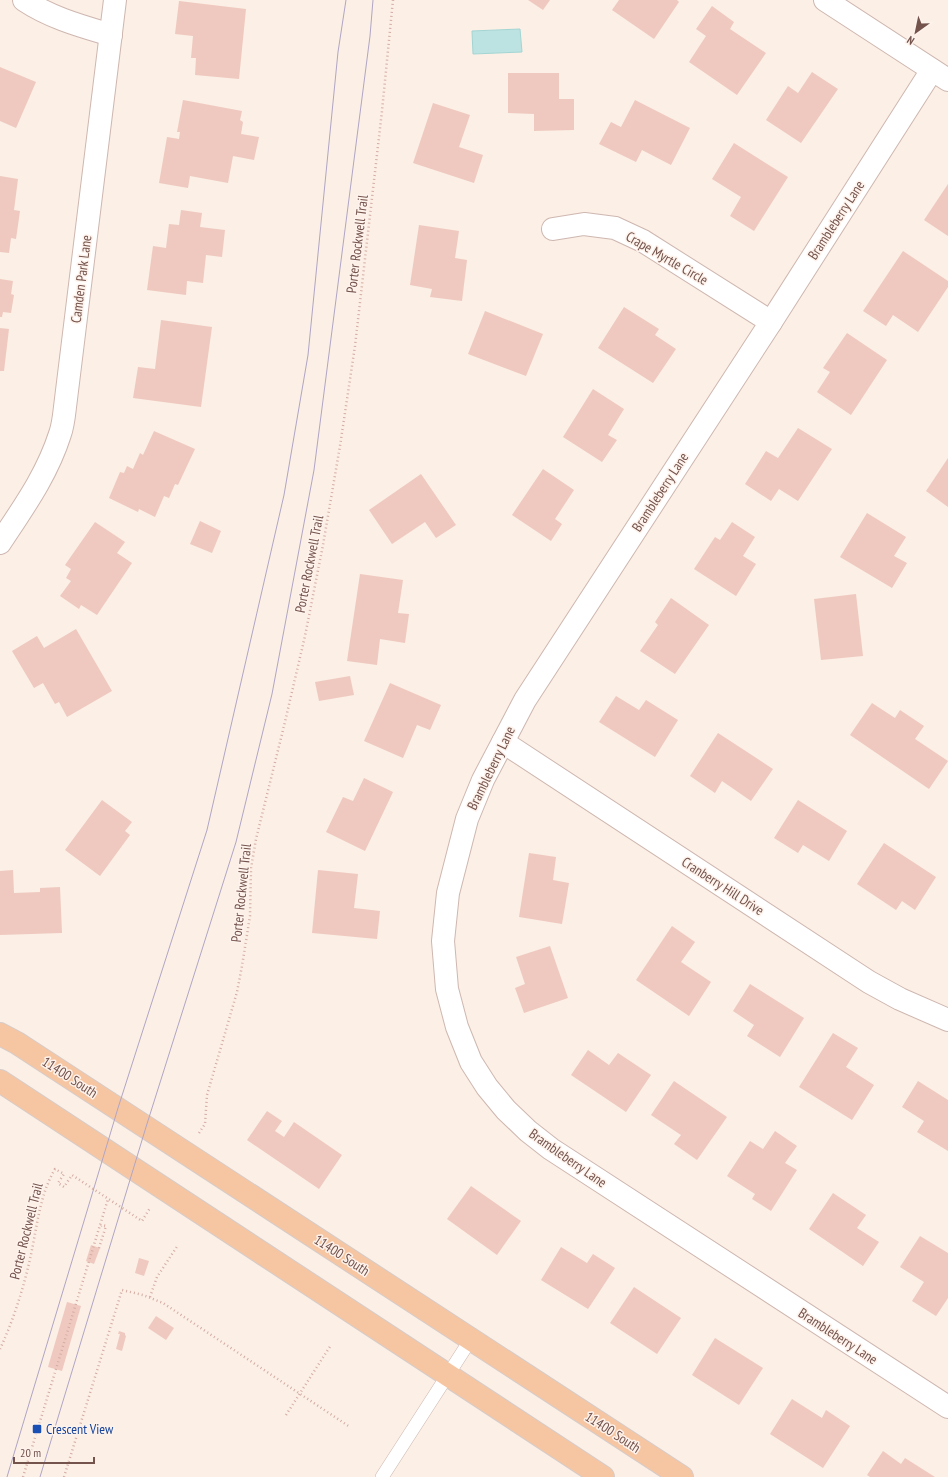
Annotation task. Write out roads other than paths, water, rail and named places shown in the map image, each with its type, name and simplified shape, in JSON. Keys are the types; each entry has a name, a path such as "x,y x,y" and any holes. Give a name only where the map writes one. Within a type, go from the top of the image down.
{"main road":[{"name":"11400 South","path":"0,1034 17,1043 682,1477"},
{"path":"0,1081 603,1477"}],"street":[{"path":"24,0 37,9 56,17 111,35"},
{"name":"Camden Park Lane","path":"0,543 41,481 52,457 60,433 65,407 115,0"},
{"path":"825,0 940,75"},
{"name":"Brambleberry Lane","path":"940,75 771,322 525,700 483,780 467,818 448,893 443,941 447,989 457,1027 471,1062 487,1087 506,1110 528,1131 551,1149 948,1407"},
{"name":"Crape Myrtle Circle","path":"553,228 584,224 615,228 642,241 771,322"},
{"name":"Cranberry Hill Drive","path":"503,742 869,982 900,999 948,1020"}],"lane":[{"path":"382,1477 471,1339"}],"water":[{"path":"520,29 522,52 473,54 472,31"}],"tram line":[{"path":"7,1477 118,1108 207,830 284,495 308,355 338,52 346,0"},
{"path":"40,1477 146,1127 236,842 272,694 314,470 370,36 373,0"}],"place":[{"name":"Crescent View","path":"37,1429"}]}
